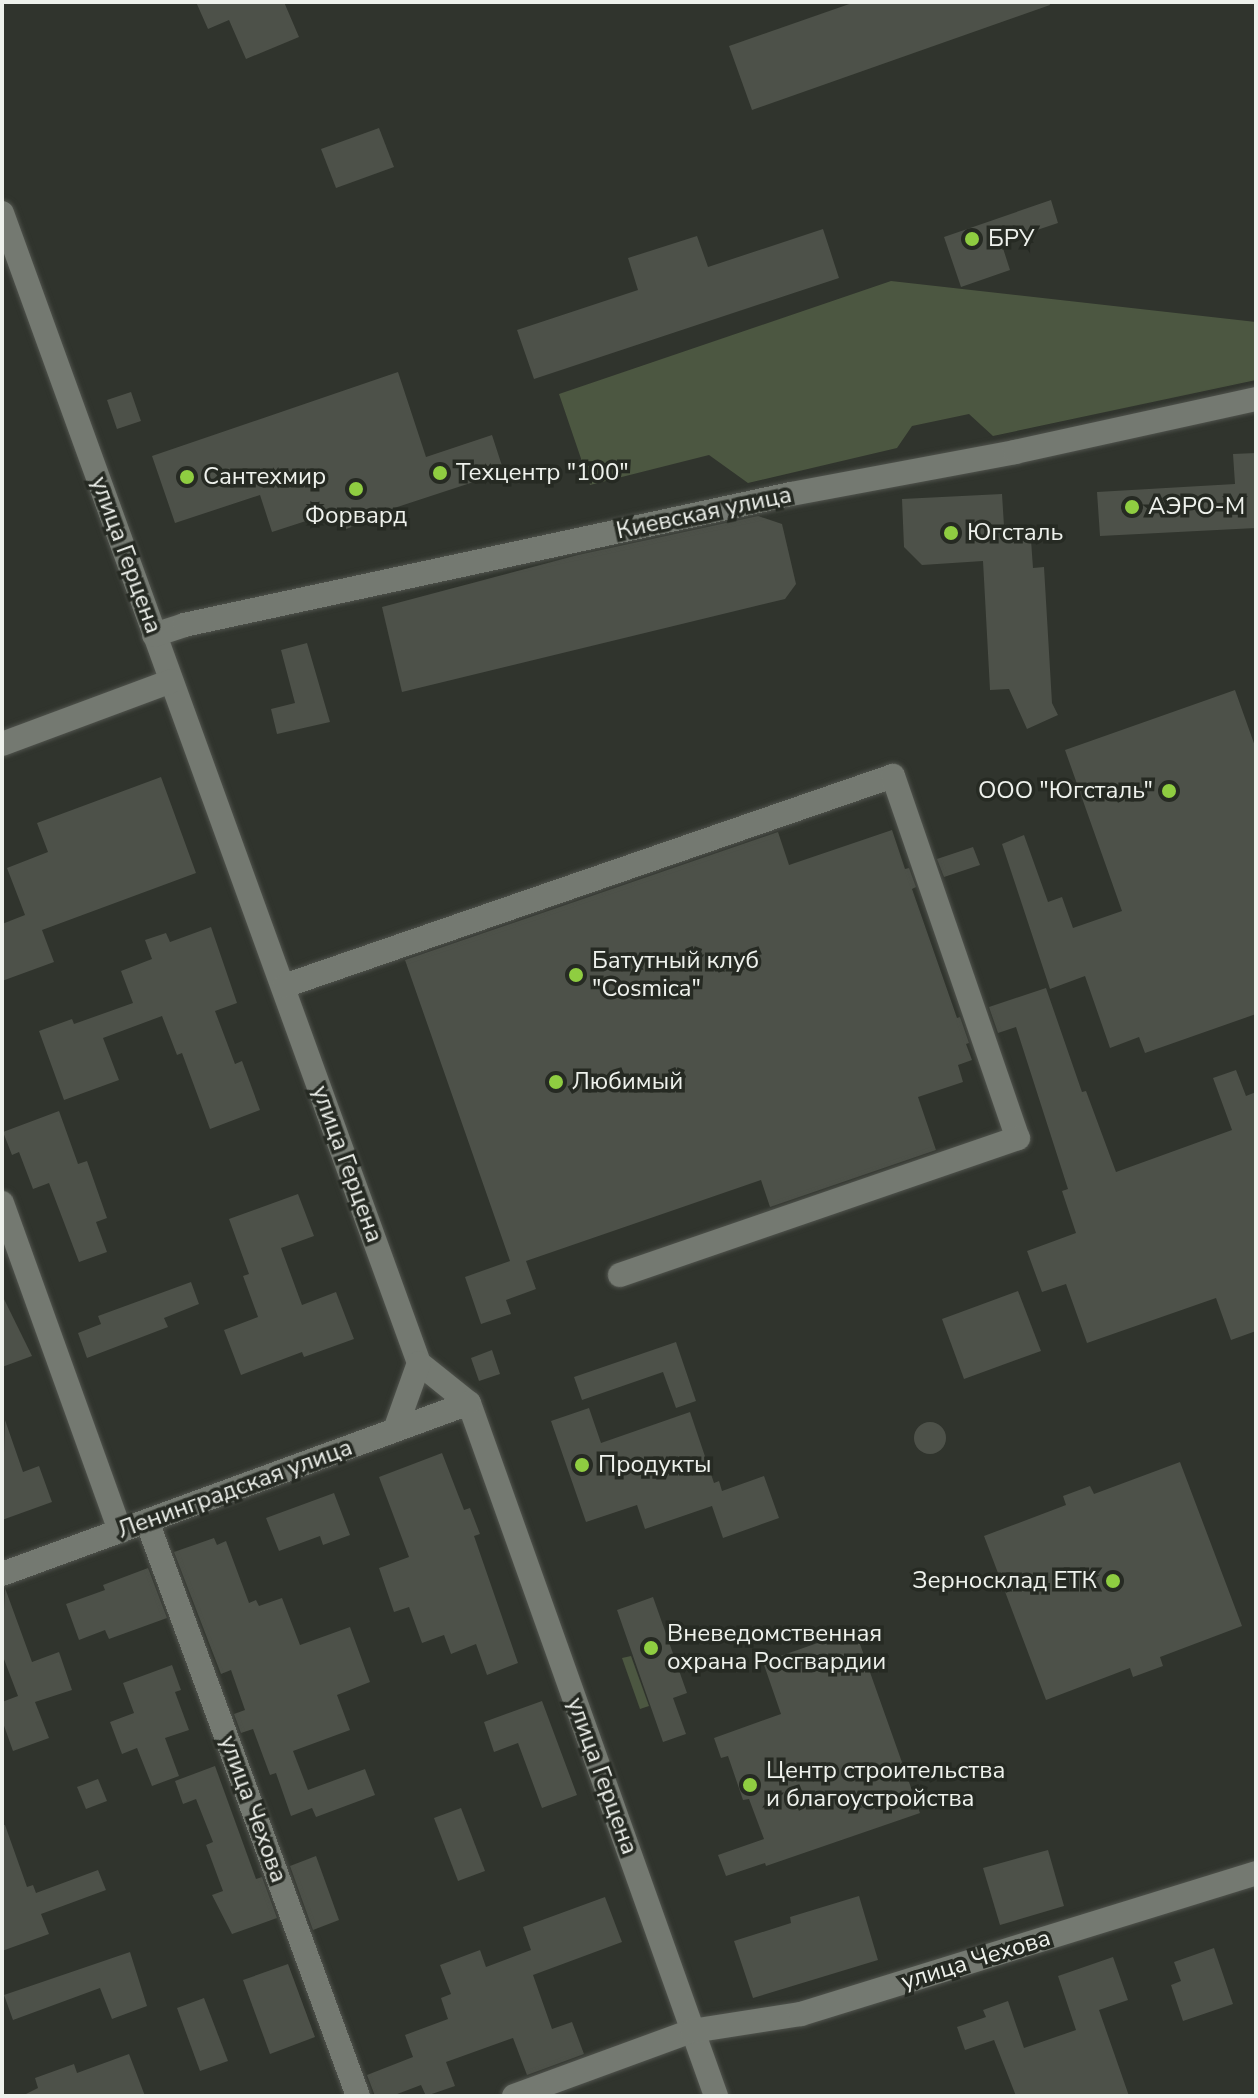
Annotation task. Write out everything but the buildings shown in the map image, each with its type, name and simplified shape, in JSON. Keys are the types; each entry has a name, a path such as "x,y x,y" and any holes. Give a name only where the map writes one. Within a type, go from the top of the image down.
{"street":[{"name":"улица Герцена","path":"2,213 419,1363"},
{"name":"Киевская улица","path":"154,635 184,625 760,500 1015,452 1256,399"},
{"path":"2,744 171,681"},
{"path":"284,986 893,776 1018,1138 620,1275"},
{"path":"2,1203 120,1531"},
{"path":"395,1430 419,1363 469,1403"},
{"name":"улица Герцена","path":"469,1403 716,2096"},
{"name":"Ленинградская улица","path":"2,1574 469,1403"},
{"name":"улица Чехова","path":"147,1521 358,2096"},
{"name":"улица Чехова","path":"514,2096 692,2031 801,2014 1256,1873"}],"green space":[{"path":"891,281 1256,322 1256,380 993,436 969,414 912,426 897,448 748,483 709,455 590,485 559,394"},
{"path":"631,1656 649,1706 640,1709 622,1658"}],"place":[{"name":"БРУ","path":"972,239"},
{"name":"Техцентр \"100\"","path":"440,473"},
{"name":"Сантехмир","path":"187,477"},
{"name":"Форвард","path":"356,489"},
{"name":"АЭРО-М","path":"1132,507"},
{"name":"Югсталь","path":"951,533"},
{"name":"ООО \"Югсталь\"","path":"1169,791"},
{"name":"Батутный клуб \"Cosmica\"","path":"576,975"},
{"name":"Любимый","path":"556,1082"},
{"name":"Продукты","path":"582,1465"},
{"name":"Зерносклад ЕТК","path":"1113,1581"},
{"name":"Вневедомственная охрана Росгвардии","path":"651,1648"},
{"name":"Центр строительства и благоустройства","path":"750,1785"}]}
